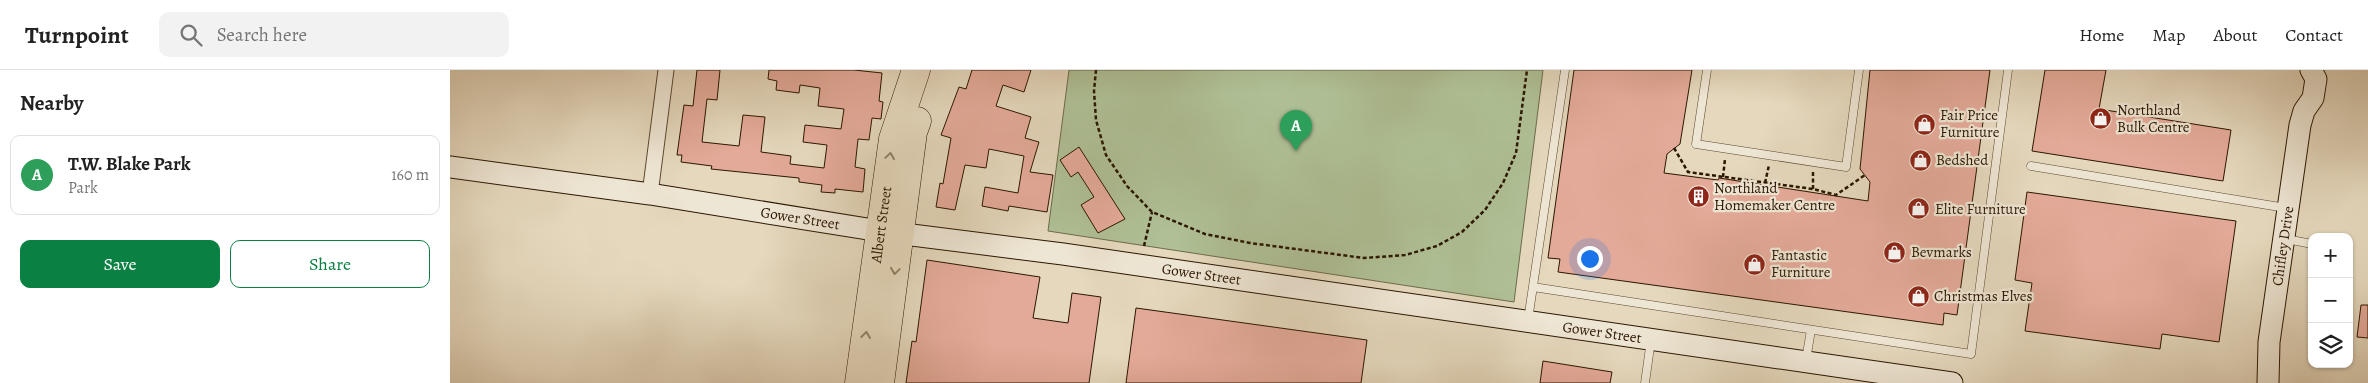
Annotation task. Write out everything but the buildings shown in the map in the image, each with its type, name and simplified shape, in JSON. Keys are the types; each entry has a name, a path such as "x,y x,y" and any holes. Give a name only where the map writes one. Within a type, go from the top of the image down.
{"highway":[{"name":"Albert Street","path":"880,383 890,232 893,139 916,70"},
{"name":"Albert Street","path":"860,383 890,232 913,132 934,70"}],"street":[{"path":"650,194 666,70"},
{"name":"Chifley Drive","path":"2268,383 2269,342 2300,125 2304,111 2313,98 2316,79 2310,70"},
{"name":"Gower Street","path":"450,167 650,194 890,232 1064,254 1528,321 1806,362 1851,372 1952,383"}],"lane":[{"path":"1528,321 1566,70"},
{"path":"1707,70 1696,144 1846,167 1859,70"},
{"path":"1533,288 1971,354 2008,70"},
{"path":"2031,166 2288,208"},
{"path":"2284,239 2308,243"},
{"path":"1806,362 1811,330"},
{"path":"1645,383 1651,340"}],"path":[{"path":"1096,70 1094,91 1096,120 1106,155 1127,186 1152,212 1205,234 1250,244 1355,257 1405,255 1437,246 1462,232 1485,210 1503,183 1516,153 1527,70"},
{"path":"1674,148 1688,172 1813,189 1836,195 1865,174"},
{"path":"1722,177 1727,149"},
{"path":"1765,183 1770,156"},
{"path":"1813,189 1814,162"},
{"path":"1144,246 1152,212"}],"green space":[{"path":"1069,70 1543,70 1514,302 1048,231"}],"place":[{"name":"Northland Bulk Centre","path":"2101,119"},
{"name":"Fair Price Furniture","path":"1924,124"},
{"name":"T.W. Blake Park","path":"1296,151"},
{"name":"Bedshed","path":"1920,160"},
{"name":"Northland Homemaker Centre","path":"1698,197"},
{"name":"Elite Furniture","path":"1919,209"},
{"name":"Bevmarks","path":"1895,252"},
{"name":"Fantastic Furniture","path":"1755,264"},
{"name":"Christmas Elves","path":"1918,296"}]}
